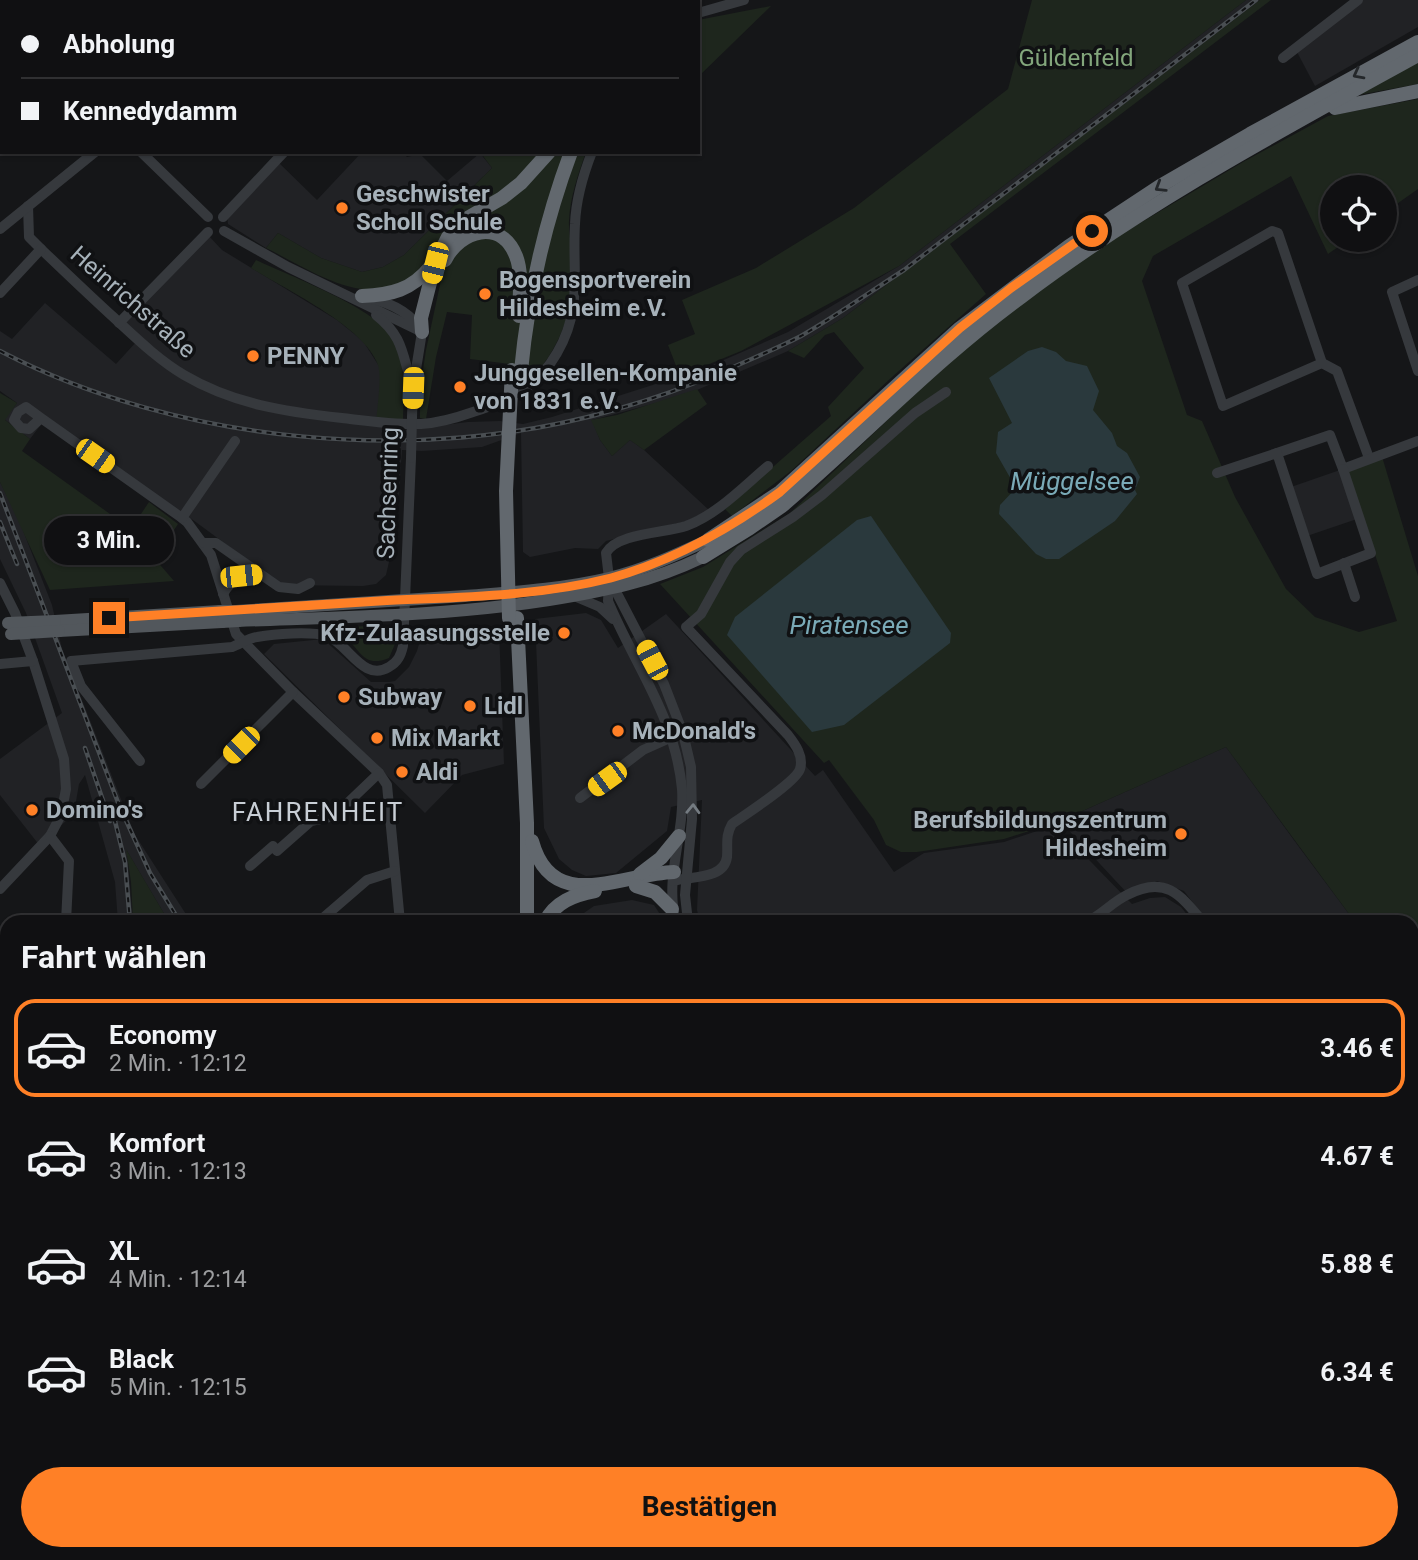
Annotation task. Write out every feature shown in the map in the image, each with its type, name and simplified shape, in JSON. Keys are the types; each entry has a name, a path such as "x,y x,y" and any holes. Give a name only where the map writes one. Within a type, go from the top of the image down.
{"highway":[{"path":"708,540 780,492 960,328 1069,246 1160,186 1418,42"},
{"path":"703,556 782,506 928,373 1020,297 1088,248 1166,198 1418,55"},
{"path":"1300,120 1358,101 1418,91"},
{"path":"422,331 421,318 435,263 443,245 458,225 513,190 547,154"},
{"path":"519,316 535,237 561,154"},
{"path":"516,370 538,264 570,154"},
{"path":"422,331 447,254 459,240 478,232 499,236 508,243 515,253 519,267 513,618 519,915"},
{"path":"363,300 406,289 435,263"},
{"path":"513,618 527,823 527,915"},
{"path":"527,823 538,862 543,869 568,885 588,886 678,877"},
{"path":"550,915 555,907 570,898 636,881 661,858 679,836"},
{"path":"636,881 655,892 673,915"}],"main road":[{"path":"237,616 467,611 528,597 611,586 631,572 708,540"},
{"path":"5,629 237,616 404,600 574,596 664,575 703,556"}],"street":[{"path":"700,12 744,0"},
{"path":"1283,58 1359,0"},
{"path":"0,229 93,154"},
{"path":"143,154 208,217"},
{"path":"223,217 282,154"},
{"name":"Heinrichstraße","path":"28,206 29,237 119,323 183,375 225,395 265,408 375,422 421,424 492,406 521,393 550,365 568,331 576,293 575,212 584,171 591,154"},
{"path":"0,211 10,221"},
{"path":"214,214 223,217 227,222 224,231 216,235 208,232 208,217 214,214"},
{"path":"224,231 339,292 363,300 385,302 403,311 422,331"},
{"path":"1322,363 1223,407 1182,283 1272,231 1278,233 1322,363 1337,372 1369,458"},
{"path":"119,323 208,232"},
{"path":"0,293 41,249"},
{"path":"1418,280 1392,292 1418,371"},
{"path":"363,300 400,341 413,388"},
{"name":"Sachsenring","path":"244,643 254,637 316,634 328,636 364,667 379,671 396,662 402,654 413,388 422,331"},
{"path":"678,877 709,875 722,869 726,861 727,834 732,824 795,778 801,761 801,755 788,735 686,627 701,614 730,562 741,550 822,495 915,413 946,392"},
{"path":"41,418 182,518 211,555 236,634 379,773 390,792 399,915"},
{"path":"1217,473 1330,435 1371,553 1317,573 1277,453"},
{"path":"1343,469 1418,441"},
{"path":"182,518 236,442"},
{"path":"674,915 693,792 691,767 683,733 664,684 611,586 607,551 613,544 685,526 711,514 768,466"},
{"path":"204,543 216,543 284,589 298,589 310,583"},
{"path":"1344,563 1355,597"},
{"path":"223,594 231,581 241,576 259,574"},
{"path":"0,583 15,613 33,661 65,768 65,799 50,836 0,888"},
{"path":"611,586 608,601 653,689 672,737 680,768 682,793 678,877 687,915"},
{"path":"574,596 600,607 617,623"},
{"path":"140,761 80,686 71,661 232,648 244,643"},
{"path":"0,664 33,661"},
{"path":"201,784 293,692"},
{"path":"580,798 643,750 672,737"},
{"path":"250,866 273,846 277,851 311,821 334,816 379,773"},
{"path":"50,836 69,861 66,915"},
{"path":"326,915 367,880 395,871"},
{"path":"1096,915 1127,894 1157,886 1180,894 1197,915"}],"shaded area":[{"path":"1246,0 1260,0 843,318 788,351 683,396 592,420 600,440 612,456 630,440 709,510 687,521 606,541 598,549 575,548 530,557 523,552 521,433 482,447 402,450 396,531 386,575 376,584 363,586 281,585 189,517 43,422 30,439 4,419 17,403 0,391 0,331 12,339 45,303 116,364 137,341 120,326 208,235 222,250 337,320 363,341 379,366 403,430 468,422 500,421 523,424 703,369 788,332 899,266"},
{"path":"1363,0 1418,0 1418,27 1315,86 1297,52"},
{"name":"Geschwister Scholl Schule","path":"360,154 404,154 407,157 420,154 447,181 479,154 492,168 404,255 383,267 362,272 321,258 278,233 266,248 228,224 227,216 278,162 317,200"},
{"path":"1340,470 1357,519 1307,536 1291,487"},
{"path":"0,482 17,515 52,605 62,649 135,835 186,915 165,915 127,851 132,915 117,915 115,882 85,775 79,784 74,813 40,846 0,795 0,759 62,713 26,613 0,559"},
{"path":"586,613 601,620 618,648 666,614 815,776 823,770 894,872 924,853 1004,842 1055,825 1132,904 1150,898 1165,897 1181,907 1187,915 698,915 702,800 671,807 667,831 616,873 586,876 572,870 559,859 544,828 535,619"},
{"path":"499,628 504,764 462,775 425,813 264,654 274,644 323,639 371,682 389,682 395,681 409,667 422,634"},
{"name":"Berufsbildungszentrum Hildesheim","path":"1226,747 1350,915 1202,915 1184,891 1157,881 1127,893 1060,821"},
{"path":"632,900 654,905 660,915 581,915 594,906"}],"green space":[{"name":"Güldenfeld","path":"1032,0 1246,0 899,266 741,351 680,376 668,345 695,334 682,300 756,268 854,208 1008,89"},
{"path":"1260,0 1271,0 950,244 986,294 791,471 732,516 725,509 831,416 828,407 864,368 834,332 825,335 804,358 788,351 843,318"},
{"path":"771,6 700,75 700,20"},
{"path":"1418,60 1418,84 1358,95"},
{"path":"1418,99 1418,189 1397,204 1397,175 1320,175 1320,237 1291,176 1153,256 1142,281 1187,415 1202,421 1235,497 1286,589 1315,617 1359,632 1397,621 1345,464 1380,450 1418,576 1418,915 1350,915 1226,747 1060,821 1004,839 901,852 886,845 874,820 829,760 824,763 660,584 703,567 790,513 933,373 996,321 1098,248 1243,162 1328,116"},
{"path":"482,154 585,154 570,212 569,228 574,268 567,318 549,356 531,379 519,365 470,359 472,315 447,312 436,357 426,419 420,418 420,390 426,350 448,259 443,245 436,241 420,269 402,283 383,289 343,285 266,248 278,233 321,258 362,272 383,267 404,255 492,168"},
{"path":"256,260 353,305 385,328 394,340 401,360 403,425 376,423 378,365 357,336 322,310 251,268"},
{"path":"697,389 707,404 644,450 630,440 612,456 600,440 591,420 617,415"},
{"path":"0,393 17,403 5,420 30,439 22,451 131,529 149,502 178,524 155,559 174,581 50,590 0,482"},
{"path":"368,626 391,637 395,644 389,658 381,661 369,660 346,638 325,628"},
{"path":"126,849 165,915 133,915"}],"water":[{"name":"Müggelsee","path":"1042,347 1056,352 1066,361 1087,366 1099,391 1093,410 1112,433 1117,446 1127,453 1140,477 1135,490 1137,494 1115,521 1059,559 1046,559 1036,554 999,514 1000,505 1016,488 996,453 998,432 1012,423 989,378 1028,351"},
{"name":"Piratensee","path":"871,516 951,633 950,643 844,725 812,732 727,635 735,617 857,520"}],"railway":[{"path":"0,351 70,383 144,407 222,425 301,436 382,440 461,437 539,427 614,410 729,369 801,336 840,312 904,270 1256,0"},
{"path":"0,493 119,805 150,873 176,915"},
{"path":"0,522 17,564"},
{"path":"85,748 110,821"},
{"path":"112,809 125,862 129,915"}],"place":[{"name":"Geschwister Scholl Schule","path":"342,208"},
{"name":"Bogensportverein Hildesheim e.V.","path":"485,294"},
{"name":"PENNY","path":"253,356"},
{"name":"Junggesellen-Kompanie von 1831 e.V.","path":"460,387"},
{"name":"Kfz-Zulaasungsstelle","path":"564,633"},
{"name":"Subway","path":"344,697"},
{"name":"Lidl","path":"470,706"},
{"name":"McDonald's","path":"618,731"},
{"name":"Mix Markt","path":"377,738"},
{"name":"Aldi","path":"402,772"},
{"name":"Domino's","path":"32,810"},
{"name":"Berufsbildungszentrum Hildesheim","path":"1181,834"}],"district":[{"name":"FAHRENHEIT","path":"318,812"}],"route":[{"path":"109,618 526,591 609,578 668,558 708,540 780,492 960,328 1092,231"}]}
